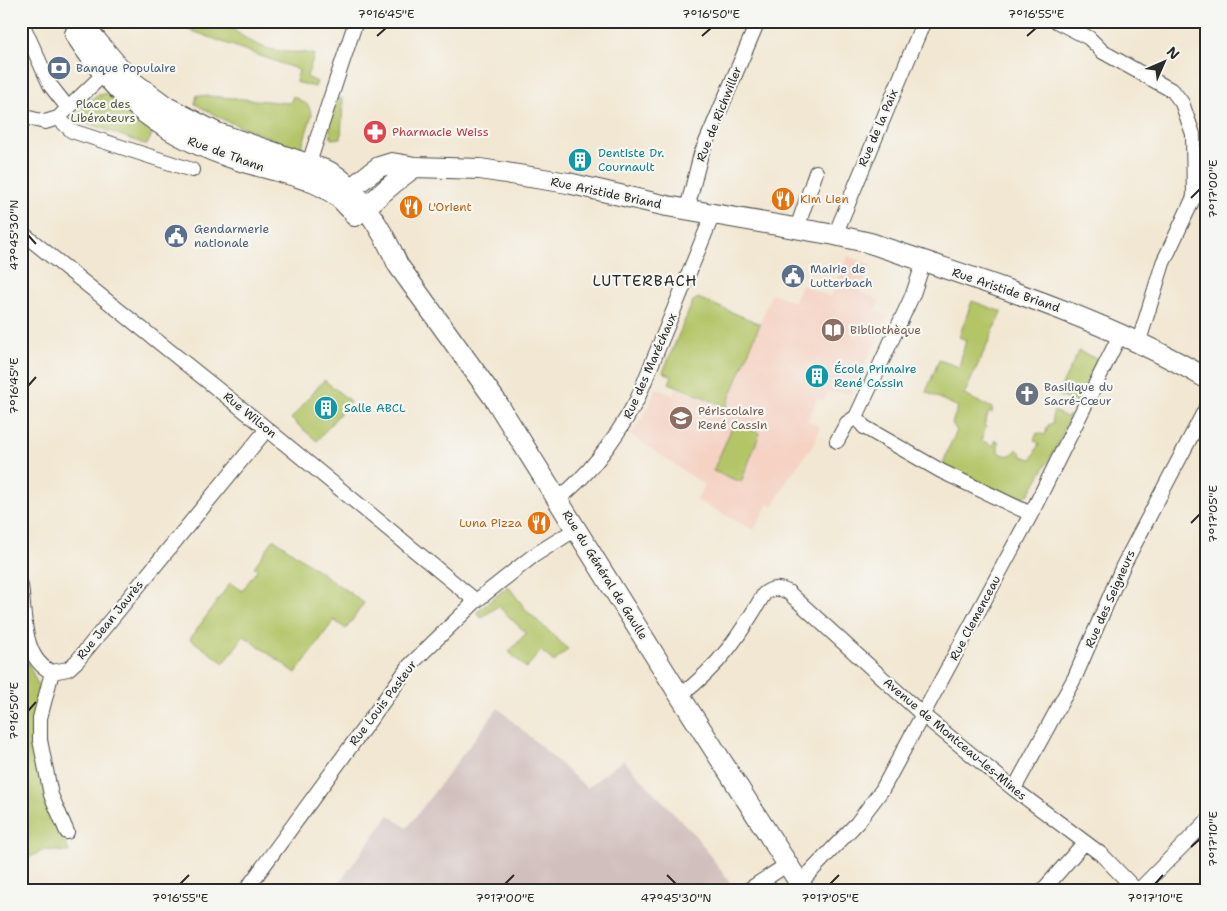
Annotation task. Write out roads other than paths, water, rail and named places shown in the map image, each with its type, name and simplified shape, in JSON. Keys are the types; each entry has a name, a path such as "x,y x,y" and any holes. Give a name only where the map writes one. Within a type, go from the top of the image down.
{"main road":[{"name":"Rue de Thann","path":"68,21 109,69 148,94 195,122 306,172 340,177 346,193"},
{"name":"Rue de Thann","path":"80,21 109,69"},
{"name":"Rue Aristide Briand","path":"346,193 379,167 392,163 415,167 488,170 568,183 687,209 835,235 870,243 1080,316 1130,337 1206,378"},
{"path":"360,212 396,179 415,167"},
{"name":"Rue du Général de Gaulle","path":"346,193 391,247 398,265 496,401 680,696 802,886"}],"street":[{"path":"21,21 72,131 192,170"},
{"path":"306,172 356,21"},
{"name":"Rue de Richwiller","path":"687,209 701,154 758,21"},
{"name":"Rue de la Paix","path":"835,235 924,21"},
{"path":"1056,21 1089,38 1103,52 1173,92 1182,103 1193,134 1200,195"},
{"path":"21,116 45,122 63,113 109,69"},
{"path":"797,228 816,172"},
{"name":"Rue Clemenceau","path":"802,886 845,837 882,790 924,716 1031,514 1130,337 1163,263 1200,195"},
{"name":"Rue des Maréchaux","path":"558,499 578,484 623,426 637,400 713,214"},
{"name":"Rue Wilson","path":"21,232 267,428 476,601"},
{"path":"837,441 847,424 856,417 913,294 924,261"},
{"name":"Rue des Seigneurs","path":"1014,789 1075,677 1123,566 1206,408"},
{"path":"856,417 864,427 941,471 1031,514"},
{"name":"Rue Jean Jaurès","path":"52,672 68,669 77,661 267,428"},
{"name":"Rue Louis Pasteur","path":"246,890 410,665 476,601 533,556 576,529"},
{"path":"21,586 31,649 36,661 52,672 40,718 40,740 52,795 67,832"},
{"name":"Avenue de Montceau-les-Mines","path":"680,696 705,676 738,639 764,594 775,588 788,592 924,716 1014,789 1102,855 1137,890"},
{"path":"1137,890 1206,822"},
{"path":"1043,890 1084,842"},
{"path":"748,890 788,864"}],"place":[{"name":"Banque Populaire","path":"59,68"},
{"name":"Pharmacie Weiss","path":"375,132"},
{"name":"Dentiste Dr. Cournault","path":"580,160"},
{"name":"Kim Lien","path":"783,199"},
{"name":"L'Orient","path":"411,207"},
{"name":"Gendarmerie nationale","path":"176,236"},
{"name":"Mairie de Lutterbach","path":"793,276"},
{"name":"Bibliothèque","path":"833,330"},
{"name":"École Primaire René Cassin","path":"817,376"},
{"name":"Basilique du Sacré-Cœur","path":"1027,394"},
{"name":"Salle ABCL","path":"326,408"},
{"name":"Périscolaire René Cassin","path":"681,418"},
{"name":"Luna Pizza","path":"539,523"}],"district":[{"name":"LUTTERBACH","path":"645,281"}],"park label":[{"name":"Place des Libérateurs","path":"103,111"}]}
